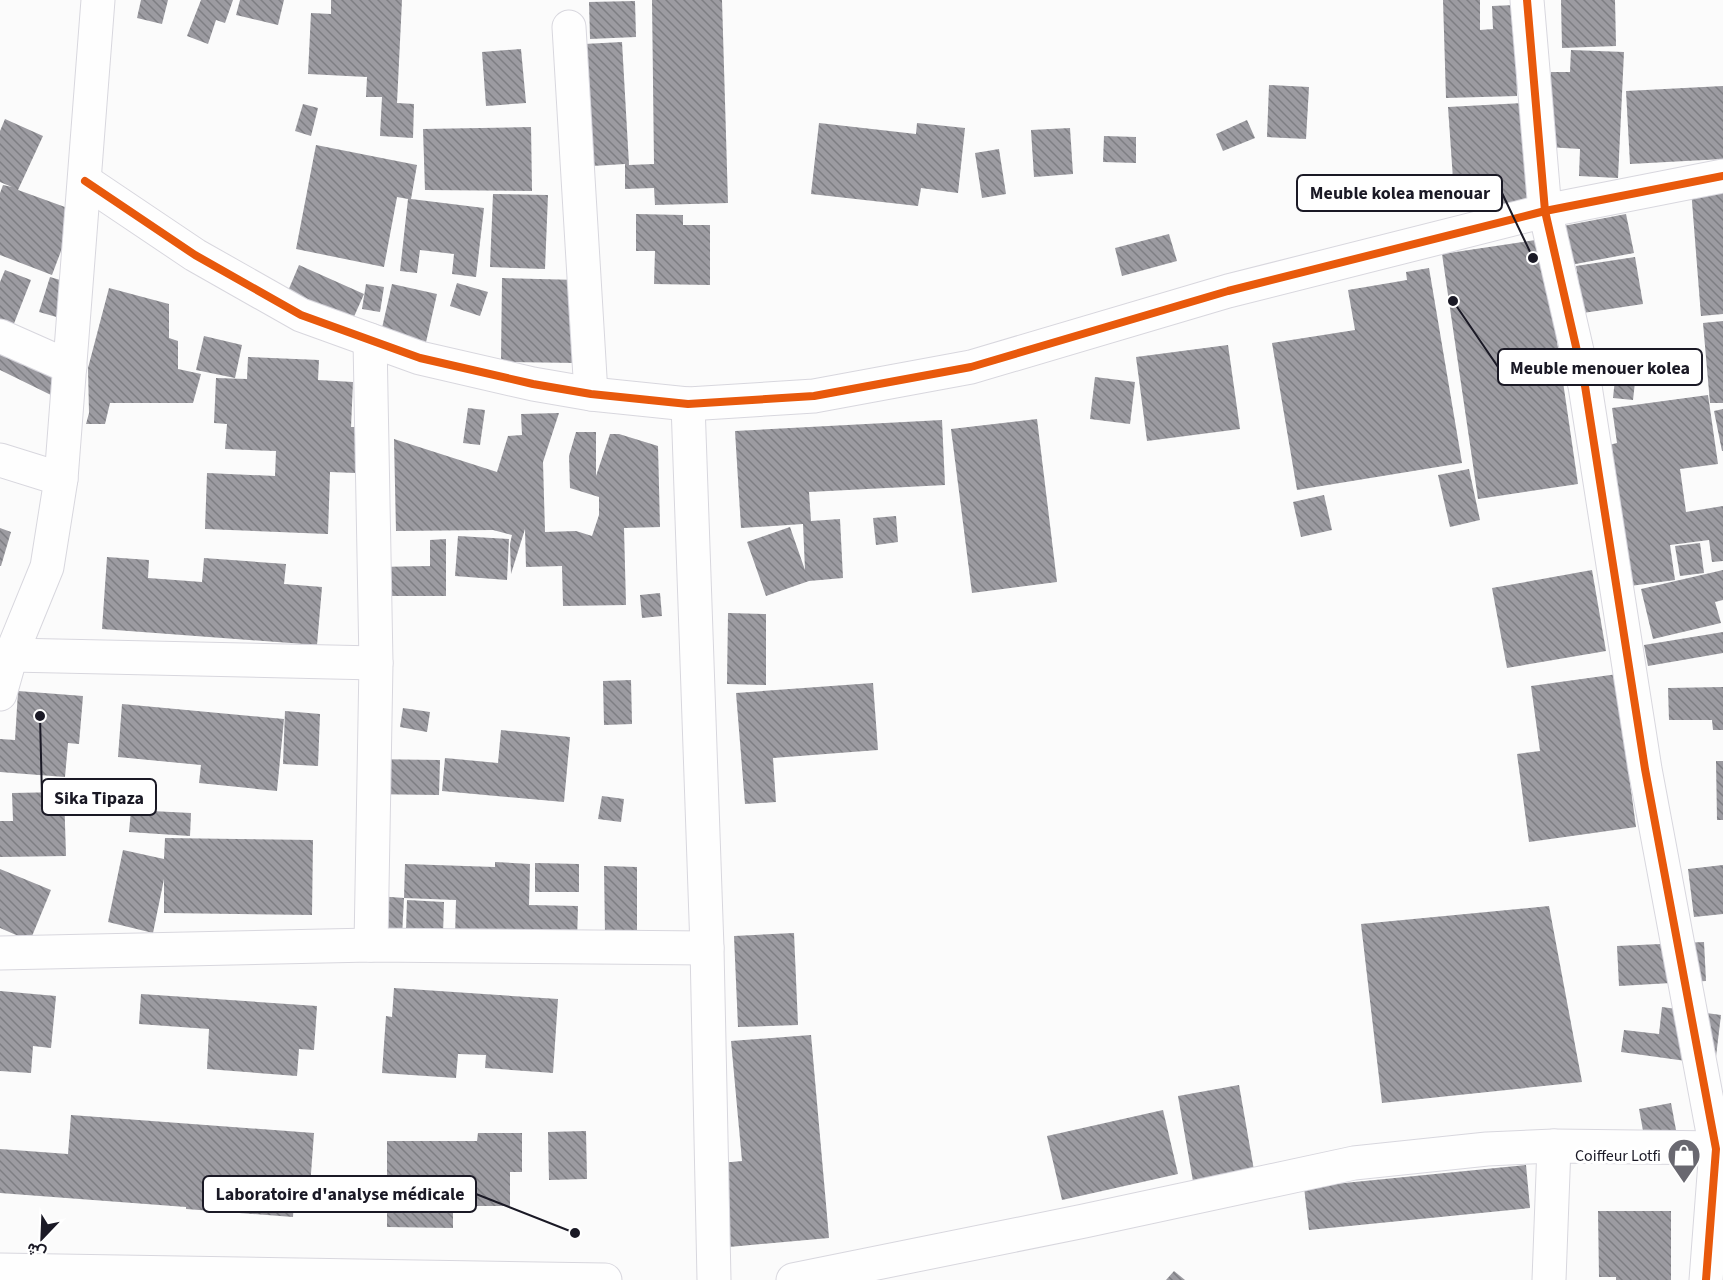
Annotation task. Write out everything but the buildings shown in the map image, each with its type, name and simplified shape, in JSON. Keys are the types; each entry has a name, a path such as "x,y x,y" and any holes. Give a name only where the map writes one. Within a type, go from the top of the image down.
{"street":[{"path":"0,694 10,655 47,567 61,479 98,0"},
{"path":"1527,0 1545,211 1585,386 1645,769 1720,1148 1706,1280"},
{"path":"569,27 591,394"},
{"path":"85,181 195,255 301,315 420,358 533,384 591,394 688,404 814,396 971,367 1228,291 1545,211 1723,176"},
{"path":"0,336 70,367"},
{"path":"370,340 376,663 371,945"},
{"path":"688,404 707,948 714,1280"},
{"path":"0,460 61,479"},
{"path":"10,655 376,663"},
{"path":"0,953 371,945 707,948"},
{"path":"794,1280 1354,1163 1487,1149 1554,1146 1720,1148"},
{"path":"1549,1280 1554,1146"},
{"path":"0,1270 605,1280"}],"cycle path":[{"path":"1527,0 1545,211 1585,386 1645,769 1716,1149 1706,1280"},
{"path":"85,181 195,255 301,315 420,358 533,384 591,394 688,404 814,396 971,367 1228,291 1545,211 1723,176"}],"place":[{"name":"Meuble kolea menouar","path":"1533,258"},
{"name":"Meuble menouer kolea","path":"1453,301"},
{"name":"Sika Tipaza","path":"40,716"},
{"name":"Coiffeur Lotfi","path":"1684,1184"},
{"name":"Laboratoire d'analyse médicale","path":"575,1233"}]}
